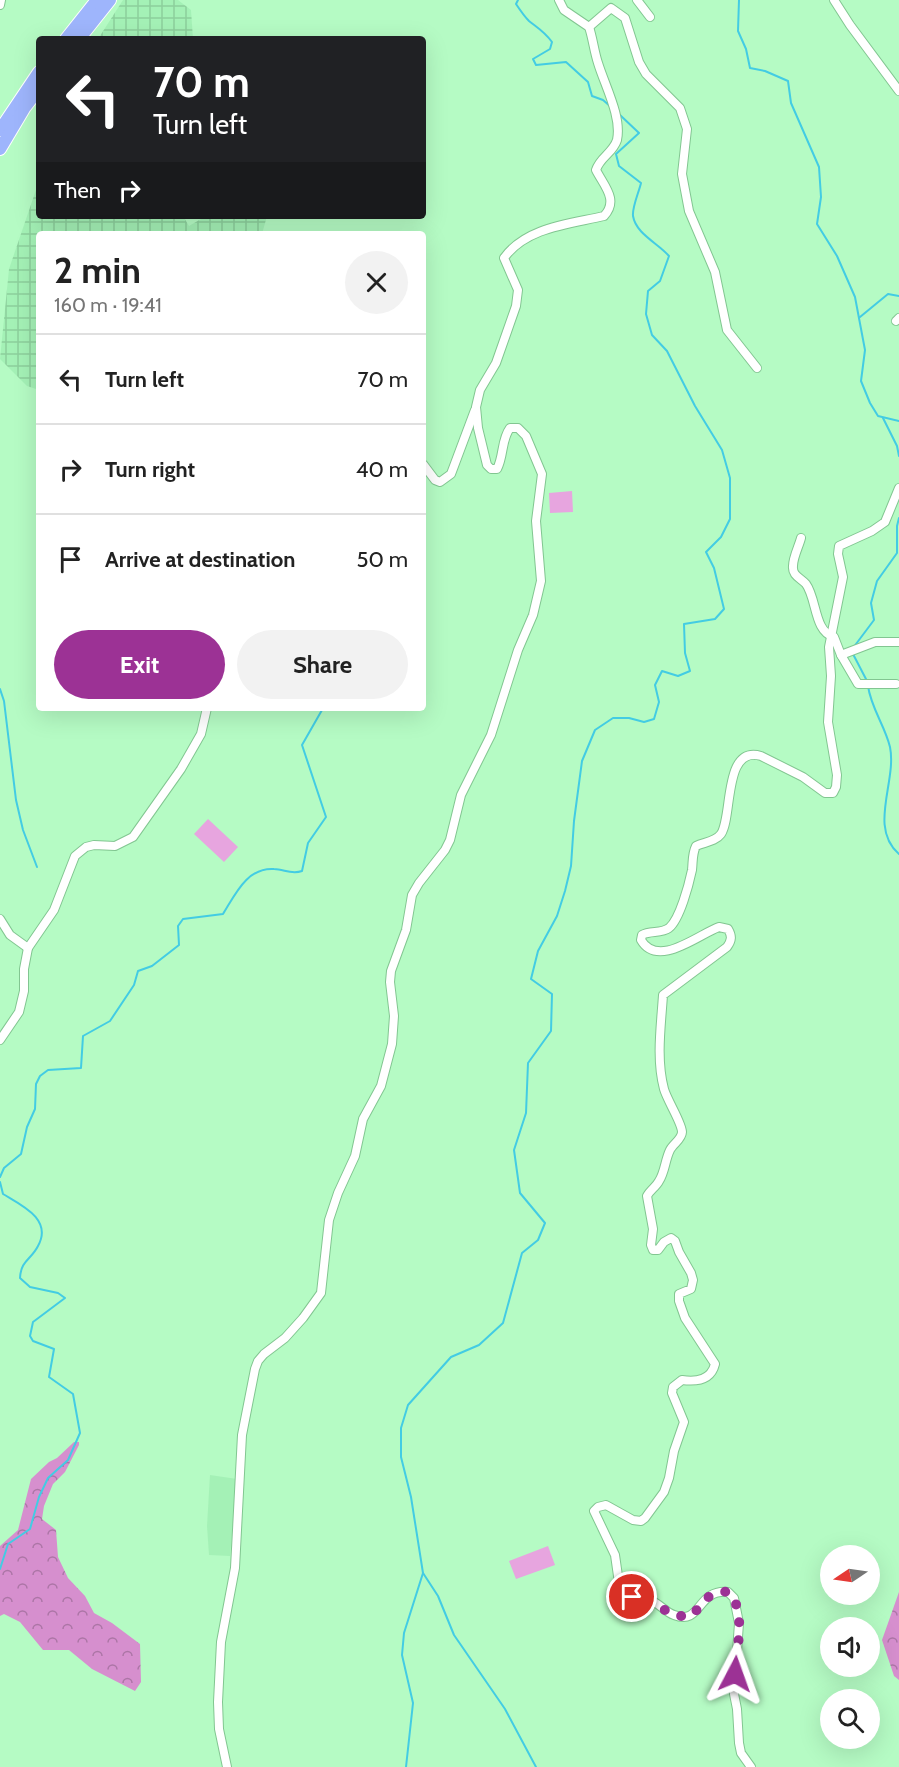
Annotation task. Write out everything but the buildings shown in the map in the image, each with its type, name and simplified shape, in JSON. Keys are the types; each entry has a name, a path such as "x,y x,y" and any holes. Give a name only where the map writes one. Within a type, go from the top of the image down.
{"highway":[{"path":"68,36 97,0"},
{"path":"81,36 110,0"},
{"path":"0,130 36,76"},
{"path":"0,149 36,93"}],"street":[{"path":"0,5 1,0"},
{"path":"426,468 435,480 440,482 451,474 480,390 496,363 516,306 518,290 504,258 511,249 526,238 564,224 604,216 609,211 612,201 596,170 598,163 614,148 619,125 598,63 589,27 564,10 559,0"},
{"path":"637,0 650,17"},
{"path":"834,0 899,91"},
{"path":"589,27 611,8 625,18 639,62 646,74 680,108 687,129 682,174 689,211 715,272 727,330 757,368"},
{"path":"227,1767 219,1729 220,1652 235,1568 242,1435 255,1369 264,1354 285,1338 321,1293 329,1220 338,1193 355,1156 363,1119 381,1086 388,1063 394,1017 391,971 406,930 412,895 418,883 445,850 450,840 461,795 494,728 516,653 539,595 541,581 536,521 542,474 526,436 518,428 510,428 507,433 502,460 497,469 491,469 487,465 478,428 476,407"},
{"path":"751,1767 741,1753 734,1694 739,1623 734,1598 729,1592 718,1591 707,1597 689,1617 682,1617 672,1615 652,1601 630,1597 620,1590 615,1555 594,1511 606,1505 633,1520 640,1521 645,1518 664,1492 684,1422 672,1393 673,1387 682,1380 697,1382 704,1379 716,1364 685,1318 679,1301 679,1294 691,1288 693,1280 675,1241 668,1239 658,1250 653,1250 647,1196 659,1181 668,1154 673,1144 680,1139 682,1132 669,1106 663,1086 659,1055 663,995 728,947 731,935 728,929 719,927 682,947 661,951 653,950 644,945 641,940 642,935 647,932 663,931 673,923 692,870 696,846 718,837 723,831 729,811 730,782 735,770 746,756 756,754 761,756 803,777 825,793 832,793 836,787 837,775 828,723 831,636 843,577 838,554 839,546 872,531 885,522 899,488"},
{"path":"801,538 792,565 795,574 806,585 822,628 834,637 858,684 896,684"},
{"path":"843,654 875,642 899,642"},
{"path":"0,1040 19,1012 24,991 24,969 28,948 54,910 75,856 86,847 115,846 133,837 182,769 201,734 206,711"},
{"path":"0,919 10,935 28,948"}],"shaded area":[{"path":"123,0 178,0 191,10 193,36 100,36"},
{"path":"36,190 36,219 185,219 189,226 201,219 266,219 263,231 36,231 36,389 27,386 0,359 9,269"},
{"path":"572,491 573,512 550,513 549,493"},
{"path":"208,819 238,847 224,862 194,834"},
{"path":"210,1475 237,1479 230,1556 209,1555 207,1526"},
{"path":"548,1546 555,1565 516,1579 509,1561"}],"green space":[{"path":"74,1442 79,1442 79,1445 65,1472 53,1484 44,1506 42,1519 56,1530 58,1557 68,1578 85,1596 94,1613 140,1644 141,1682 135,1691 92,1669 69,1650 43,1650 20,1622 4,1614 0,1616 0,1546 18,1530 31,1479"},
{"path":"899,1592 899,1680 894,1676 882,1640"}],"waterway":[{"path":"518,0 516,4 524,15 552,42 550,49 533,59 536,65 566,62 588,82 592,96 603,100 611,107"},
{"path":"739,0 738,31 746,49 750,68 765,71 788,81 791,103 819,167 821,197 817,224 837,256 855,297 865,350 861,381 878,416 899,421"},
{"path":"406,1767 413,1703 402,1655 404,1633 423,1573 411,1497 401,1457 401,1428 408,1405 451,1357 479,1345 503,1323 522,1253 538,1240 545,1223 520,1193 514,1150 526,1113 528,1063 551,1031 552,994 531,979 538,951 557,916 571,866 582,761 595,730 613,718 629,718 644,722 654,719 659,702 655,685 662,671 678,676 690,671 685,653 684,624 715,619 724,609 714,568 706,552 721,537 730,519 730,478 722,450 695,406 667,351 652,335 646,314 648,291 660,281 669,256 643,233 635,222 634,208 641,183 619,166 616,154 639,133 620,115"},
{"path":"860,317 888,294 899,296"},
{"path":"883,418 897,446 899,456"},
{"path":"853,648 874,620 871,603 877,581 897,553 899,518"},
{"path":"853,654 867,681"},
{"path":"868,686 890,747 890,775 884,818 890,843 899,854"},
{"path":"0,689 4,701 16,800 23,830 37,867"},
{"path":"0,1177 4,1168 21,1154 27,1127 35,1109 36,1084 40,1076 48,1070 81,1068 83,1036 110,1021 134,985 138,971 152,966 179,945 178,926 183,919 223,914 237,891 249,877 256,873 274,869 302,871 308,843 326,817 302,745 321,711"},
{"path":"0,1182 3,1194 33,1214 41,1228 42,1236 38,1246 24,1264 20,1278 30,1287 58,1293 65,1298 33,1322 30,1336 33,1341 54,1349 49,1377 73,1394 80,1433 68,1460 48,1478 39,1497 30,1529 8,1544 0,1569"},
{"path":"423,1573 438,1596 454,1635 505,1709 536,1767"}],"route":[{"path":"632,1597 652,1601 672,1615 689,1617 707,1597 718,1591 729,1592 734,1598 739,1623 735,1674"}]}
